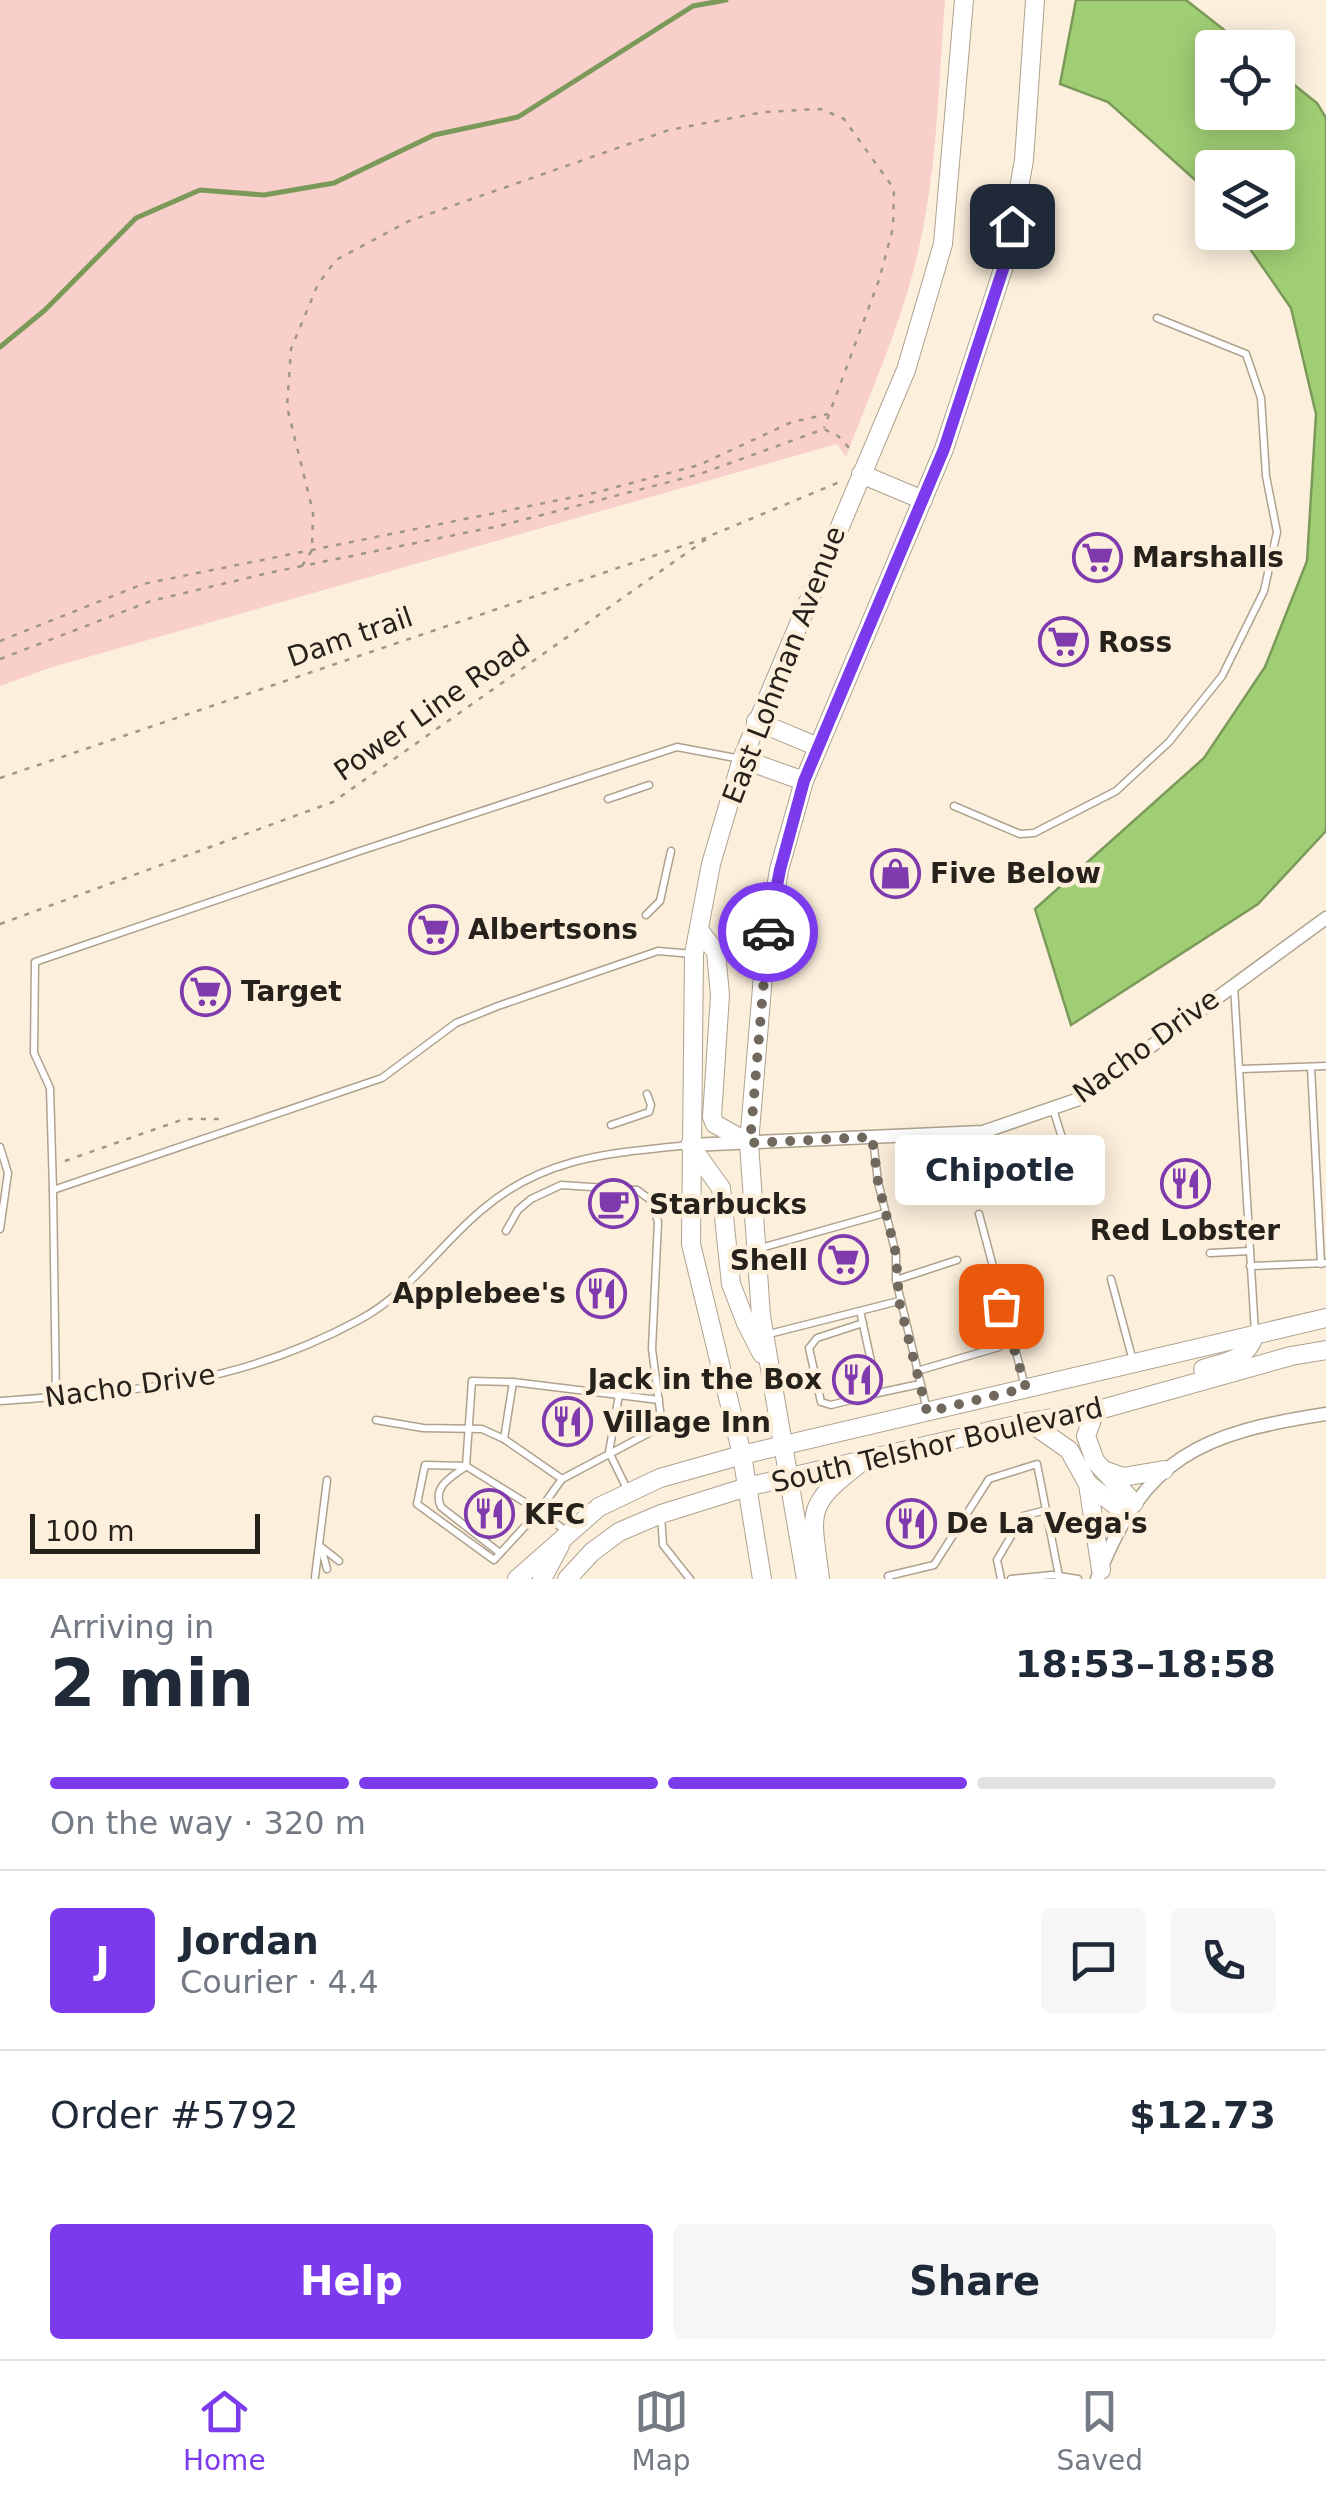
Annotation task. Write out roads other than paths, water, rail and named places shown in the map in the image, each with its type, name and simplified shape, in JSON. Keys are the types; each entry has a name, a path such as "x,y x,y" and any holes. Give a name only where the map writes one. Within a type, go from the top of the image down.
{"main road":[{"name":"East Lohman Avenue","path":"762,1579 742,1455 691,1244 694,954 711,864 742,759 906,370 943,244 964,0"},
{"path":"806,1579 764,1336 756,1250 750,1143 765,952 780,870 804,781 944,449 1006,260 1024,160 1035,0"},
{"path":"860,474 922,500"},
{"path":"756,721 818,747"},
{"path":"742,759 804,781"},
{"path":"699,930 716,952 720,995 712,1118 715,1124 750,1143"},
{"path":"690,1145 720,1188 731,1284 746,1323 770,1367"},
{"name":"South Telshor Boulevard","path":"516,1579 599,1507 660,1478 783,1445 1326,1318"},
{"path":"1126,1402 1142,1388 1242,1356 1250,1350 1255,1334"},
{"name":"South Telshor Boulevard","path":"567,1579 592,1552 619,1532 661,1514 747,1488 1029,1422 1096,1411 1290,1356 1326,1350"},
{"path":"1096,1411 1086,1436 1095,1460 1131,1509"},
{"path":"1029,1422 1069,1450 1088,1484 1099,1574"},
{"path":"820,1579 814,1532 816,1506 828,1487 864,1460"},
{"path":"1103,1470 1123,1477 1164,1470"},
{"path":"1088,1484 1131,1509"},
{"path":"542,1579 567,1532"}],"street":[{"name":"Nacho Drive","path":"690,1145 983,1132 1079,1099 1326,918"},
{"path":"1099,1574 1131,1509 1164,1470 1186,1452 1264,1424 1326,1414"}],"lane":[{"path":"954,806 1020,834 1034,833 1116,791 1168,742 1222,676 1264,591 1278,532 1266,476 1261,398 1246,354 1156,318"},
{"path":"56,1397 50,1088 34,1053 36,962 360,850 677,747 742,759"},
{"path":"608,799 650,785"},
{"path":"646,915 660,901 672,852"},
{"path":"53,1190 382,1078 456,1023 498,1006 658,951 694,954"},
{"path":"1234,983 1255,1334"},
{"path":"1240,1069 1326,1066"},
{"path":"1250,1266 1324,1263 1311,1067"},
{"path":"611,1125 648,1112 651,1105 647,1094"},
{"path":"1312,1100 1326,1099"},
{"path":"1052,1108 1064,1144"},
{"path":"964,1133 973,1171"},
{"path":"872,1137 896,1254 899,1301 927,1412"},
{"name":"Nacho Drive","path":"0,1402 170,1387 302,1349 384,1305 420,1274 481,1210 541,1172 597,1154 690,1145"},
{"path":"0,1147 8,1173 0,1229"},
{"path":"497,1556 539,1511 562,1479 662,1426 652,1349 659,1246 652,1202 637,1190 561,1185 518,1210 506,1232"},
{"path":"756,1250 885,1213"},
{"path":"979,1214 1026,1388"},
{"path":"1210,1253 1250,1251"},
{"path":"896,1280 957,1260"},
{"path":"1111,1278 1134,1362"},
{"path":"764,1336 899,1301"},
{"path":"860,1311 878,1394"},
{"path":"862,1323 817,1338 809,1348 821,1402 832,1405 920,1384"},
{"path":"917,1371 999,1347"},
{"path":"497,1556 441,1507 437,1498 439,1488 466,1466 472,1381 513,1382 659,1400"},
{"path":"504,1439 513,1382"},
{"path":"619,1394 609,1452 628,1492"},
{"path":"376,1420 423,1428 482,1430 504,1439 562,1479"},
{"path":"889,1579 888,1576 934,1565 988,1479 1037,1464 1054,1576"},
{"path":"497,1556 417,1504 426,1465 466,1466 567,1532"},
{"path":"315,1577 328,1480"},
{"path":"1000,1579 998,1560 1023,1516 1046,1510"},
{"path":"661,1514 662,1545 690,1579"},
{"path":"320,1546 339,1560"},
{"path":"320,1546 327,1569"},
{"path":"934,1565 938,1579"},
{"path":"1011,1579 1078,1579"}],"waterway":[{"path":"0,347 45,310 136,218 200,190 264,195 334,183 434,135 518,117 693,6 726,0"}],"place":[{"name":"Marshalls","path":"1097,557"},
{"name":"Ross","path":"1063,642"},
{"name":"Five Below","path":"895,873"},
{"name":"Albertsons","path":"433,929"},
{"name":"Target","path":"206,991"},
{"name":"Red Lobster","path":"1185,1183"},
{"name":"Starbucks","path":"614,1204"},
{"name":"Shell","path":"843,1260"},
{"name":"Applebee's","path":"601,1293"},
{"name":"Chipotle","path":"1001,1306"},
{"name":"Jack in the Box","path":"857,1379"},
{"name":"Village Inn","path":"568,1422"},
{"name":"KFC","path":"489,1514"},
{"name":"De La Vega's","path":"911,1523"}]}
